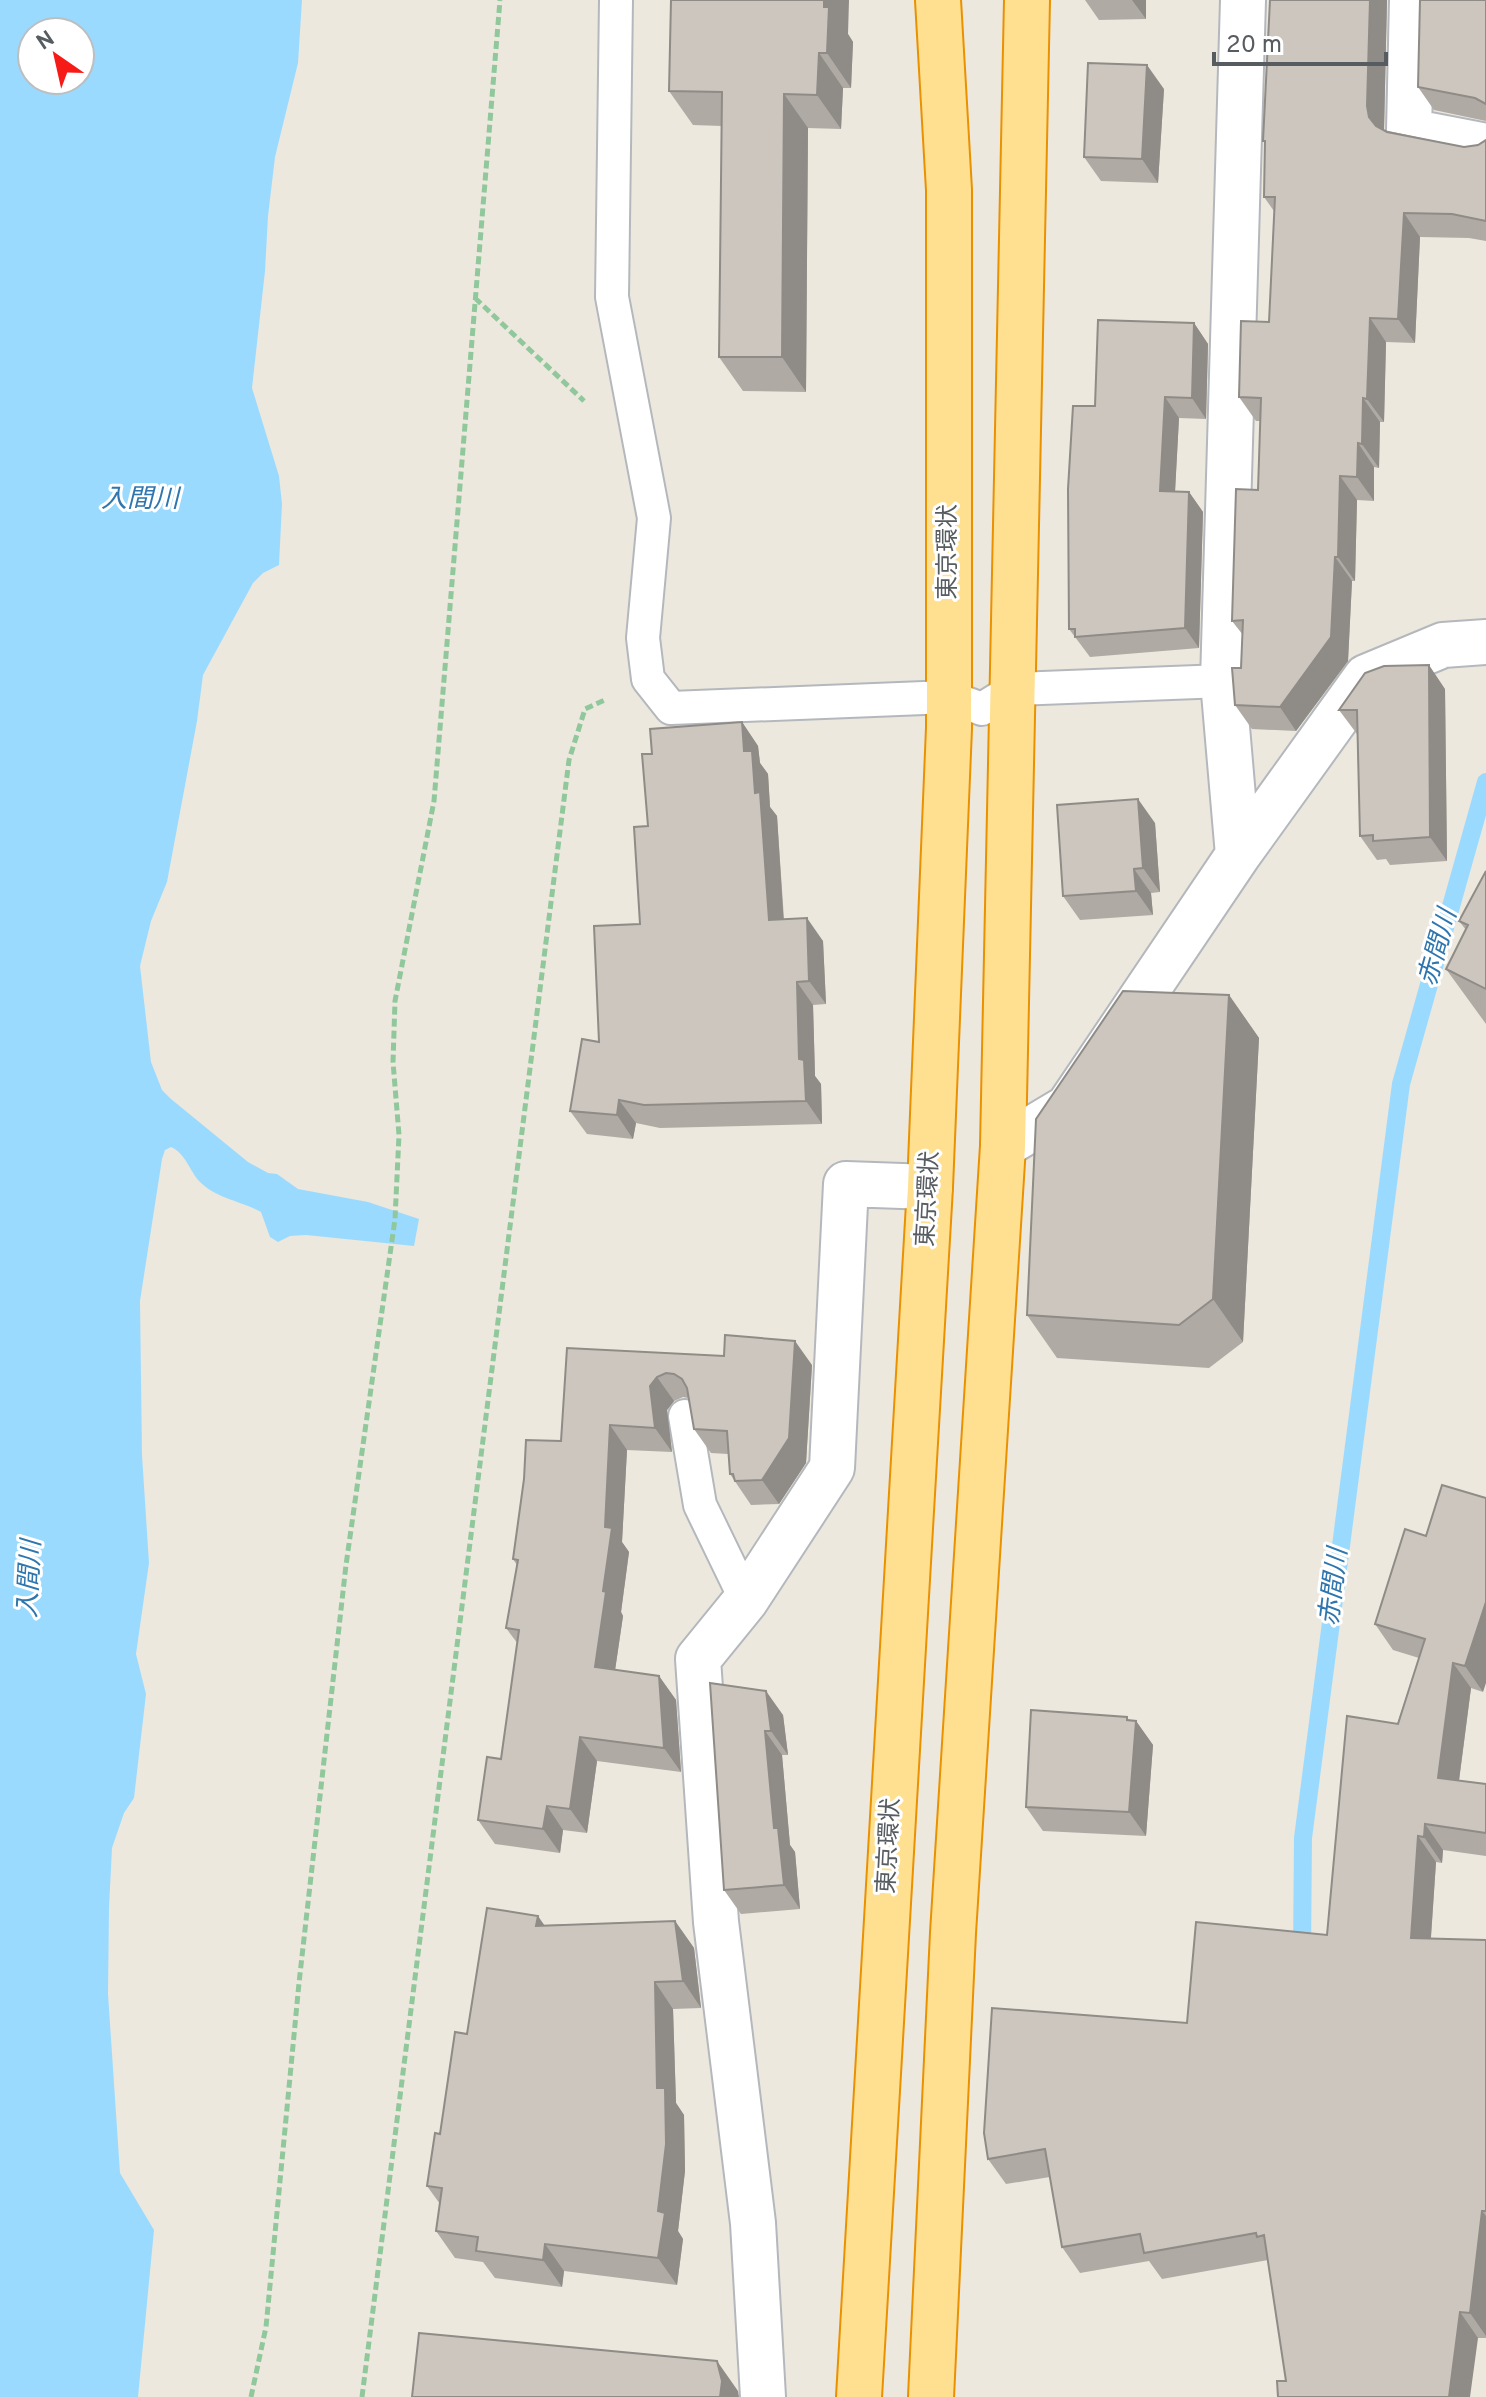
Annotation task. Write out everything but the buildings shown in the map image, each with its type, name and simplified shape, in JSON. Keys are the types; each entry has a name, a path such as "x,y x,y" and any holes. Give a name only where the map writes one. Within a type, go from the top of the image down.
{"highway":[{"name":"東京環状","path":"859,2397 930,1187 949,697 949,190 938,0"},
{"path":"931,2397 953,1933 1003,1146 1027,0"}],"street":[{"path":"1238,855 1223,681 1243,0"},
{"path":"1412,0 1409,131 1486,146"},
{"path":"1003,1146 1068,1107 1238,855 1366,677 1443,645 1486,642"},
{"path":"763,2397 753,2223 716,1922 698,1659 746,1600 832,1468 846,1184 930,1187"}],"lane":[{"path":"616,0 612,297 654,518 643,638 648,679 671,708 949,697 982,709 1014,689 1223,681"},
{"path":"685,1416 700,1505 746,1600"}],"path":[{"path":"251,2397 266,2327 299,1983 346,1565 395,1219 399,1135 393,1062 395,1001 434,801 500,0"},
{"path":"474,297 640,453"},
{"path":"362,2397 569,760 585,709 648,679"}],"water":[{"name":"入間川","path":"0,0 302,0 298,63 275,157 252,388 279,476 282,504 279,565 263,573 253,583 203,675 167,882 151,921 140,966 151,1062 162,1090 171,1099 248,1162 268,1173 277,1174 298,1189 368,1202 419,1219 414,1246 306,1235 290,1236 278,1242 270,1237 261,1212 205,1187 176,1150 171,1147 165,1150 162,1159 140,1301 142,1455 149,1563 136,1654 146,1694 134,1798 124,1813 112,1848 109,1908 108,1994 120,2173 154,2230 138,2397 0,2397"}],"waterway":[{"name":"赤間川","path":"1302,1955 1303,1838 1401,1084 1486,782"}]}
